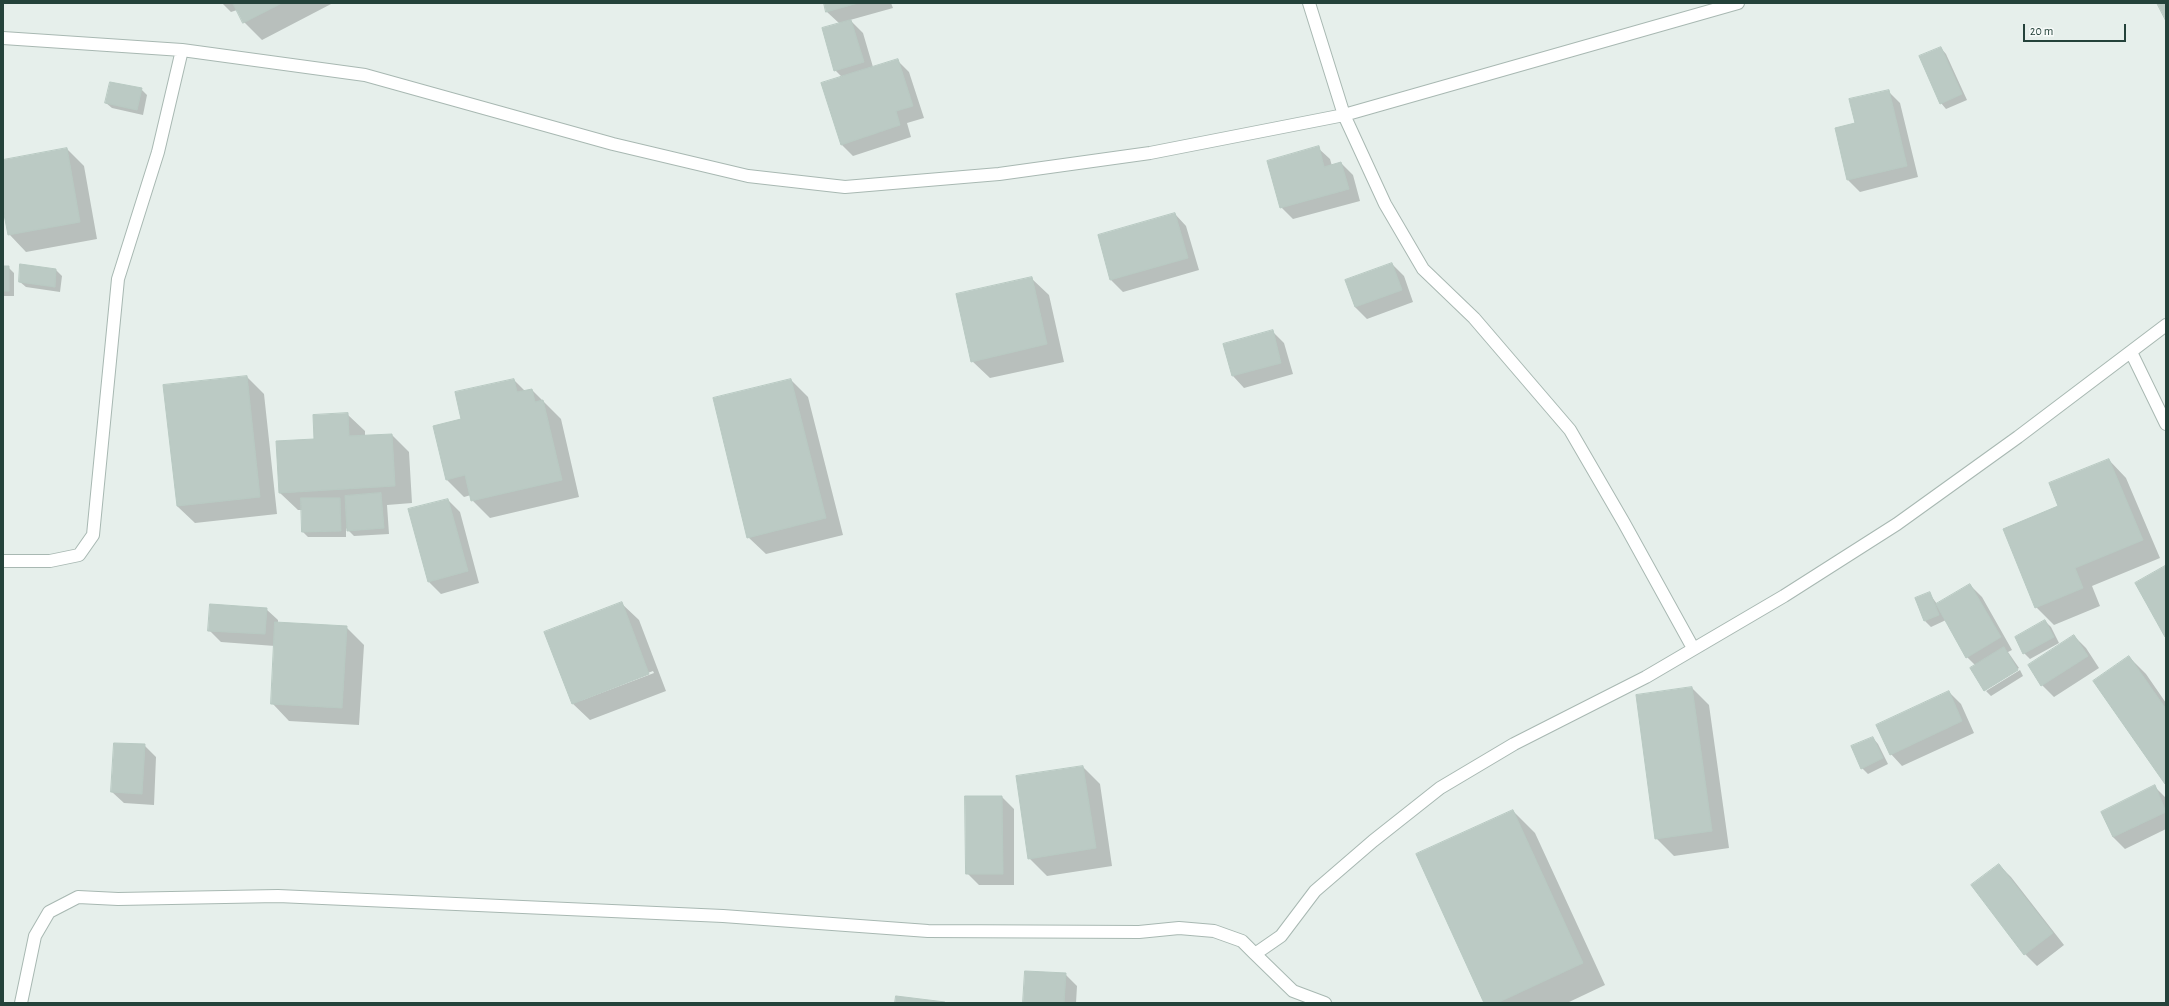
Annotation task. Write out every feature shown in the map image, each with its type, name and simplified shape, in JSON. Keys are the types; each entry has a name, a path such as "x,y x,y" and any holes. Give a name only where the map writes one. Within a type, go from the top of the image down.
{"street":[{"path":"1309,3 1344,115 1385,204 1423,268 1474,318 1570,430 1624,523 1693,648"},
{"path":"3,38 182,50 365,75 613,144 748,176 845,187 999,174 1150,153 1344,115 1738,3"},
{"path":"3,561 50,561 79,555 94,534 118,279 158,152 182,50"},
{"path":"1256,954 1281,936 1316,891 1373,841 1440,788 1514,744 1646,677 1693,648 1784,596 1897,524 2018,437 2166,325"},
{"path":"2131,352 2166,424"},
{"path":"21,1003 35,936 49,912 78,897 118,899 278,896 723,916 928,931 1139,932 1179,928 1214,931 1242,941 1293,991 1325,1003"}],"building":[{"path":"233,3 282,3 243,23"},
{"path":"824,3 858,3 826,12"},
{"path":"2157,3 2166,3 2166,21"},
{"path":"851,20 864,62 834,71 822,28"},
{"path":"1941,47 1962,94 1940,104 1919,56"},
{"path":"898,59 913,106 896,111 900,125 841,145 821,83"},
{"path":"110,82 142,88 137,110 105,103"},
{"path":"1889,90 1907,166 1847,180 1835,128 1855,123 1849,99"},
{"path":"1319,146 1324,167 1341,162 1349,189 1280,208 1267,161"},
{"path":"67,148 80,222 8,235 3,209 3,160"},
{"path":"1175,213 1188,258 1110,280 1098,235"},
{"path":"1392,263 1402,290 1355,307 1345,280"},
{"path":"20,264 56,269 55,287 19,282"},
{"path":"3,266 9,266 9,291 3,291"},
{"path":"1032,277 1047,344 971,362 956,294"},
{"path":"1273,330 1281,363 1232,376 1223,344"},
{"path":"247,376 260,497 177,506 163,385"},
{"path":"514,379 517,392 532,389 535,402 543,400 562,480 471,501 465,475 446,480 433,426 461,419 455,392"},
{"path":"791,379 826,518 747,538 713,398"},
{"path":"348,413 349,436 392,434 395,486 279,493 276,441 314,439 313,415"},
{"path":"2109,459 2143,540 2075,568 2083,588 2035,608 2003,529 2058,506 2049,483"},
{"path":"381,493 384,528 347,531 345,496"},
{"path":"301,498 340,498 341,531 302,532"},
{"path":"448,499 468,571 428,582 408,509"},
{"path":"2165,566 2166,636 2165,637 2135,583"},
{"path":"1970,584 2001,637 1966,658 1936,604"},
{"path":"1930,592 1939,615 1924,621 1915,598"},
{"path":"622,602 649,674 572,704 544,632"},
{"path":"210,604 267,608 265,634 208,631"},
{"path":"2045,620 2054,637 2023,654 2015,637"},
{"path":"275,622 347,626 342,708 271,704"},
{"path":"2074,635 2088,656 2041,686 2028,665"},
{"path":"2004,647 2018,670 1984,691 1970,668"},
{"path":"2129,656 2166,709 2165,784 2093,681"},
{"path":"1692,687 1712,831 1655,839 1636,695"},
{"path":"1949,691 1962,721 1890,755 1876,725"},
{"path":"1873,737 1883,758 1861,769 1851,746"},
{"path":"114,743 145,744 142,794 111,792"},
{"path":"1083,766 1096,848 1028,859 1016,776"},
{"path":"2155,785 2166,812 2113,837 2101,812"},
{"path":"965,796 1002,796 1003,874 966,874"},
{"path":"1513,810 1583,963 1497,1003 1484,1003 1416,854"},
{"path":"1999,864 2053,933 2024,955 1971,885"},
{"path":"1025,971 1066,973 1064,1003 1023,1003"},
{"path":"896,996 945,1002 945,1003 895,1003"}]}
